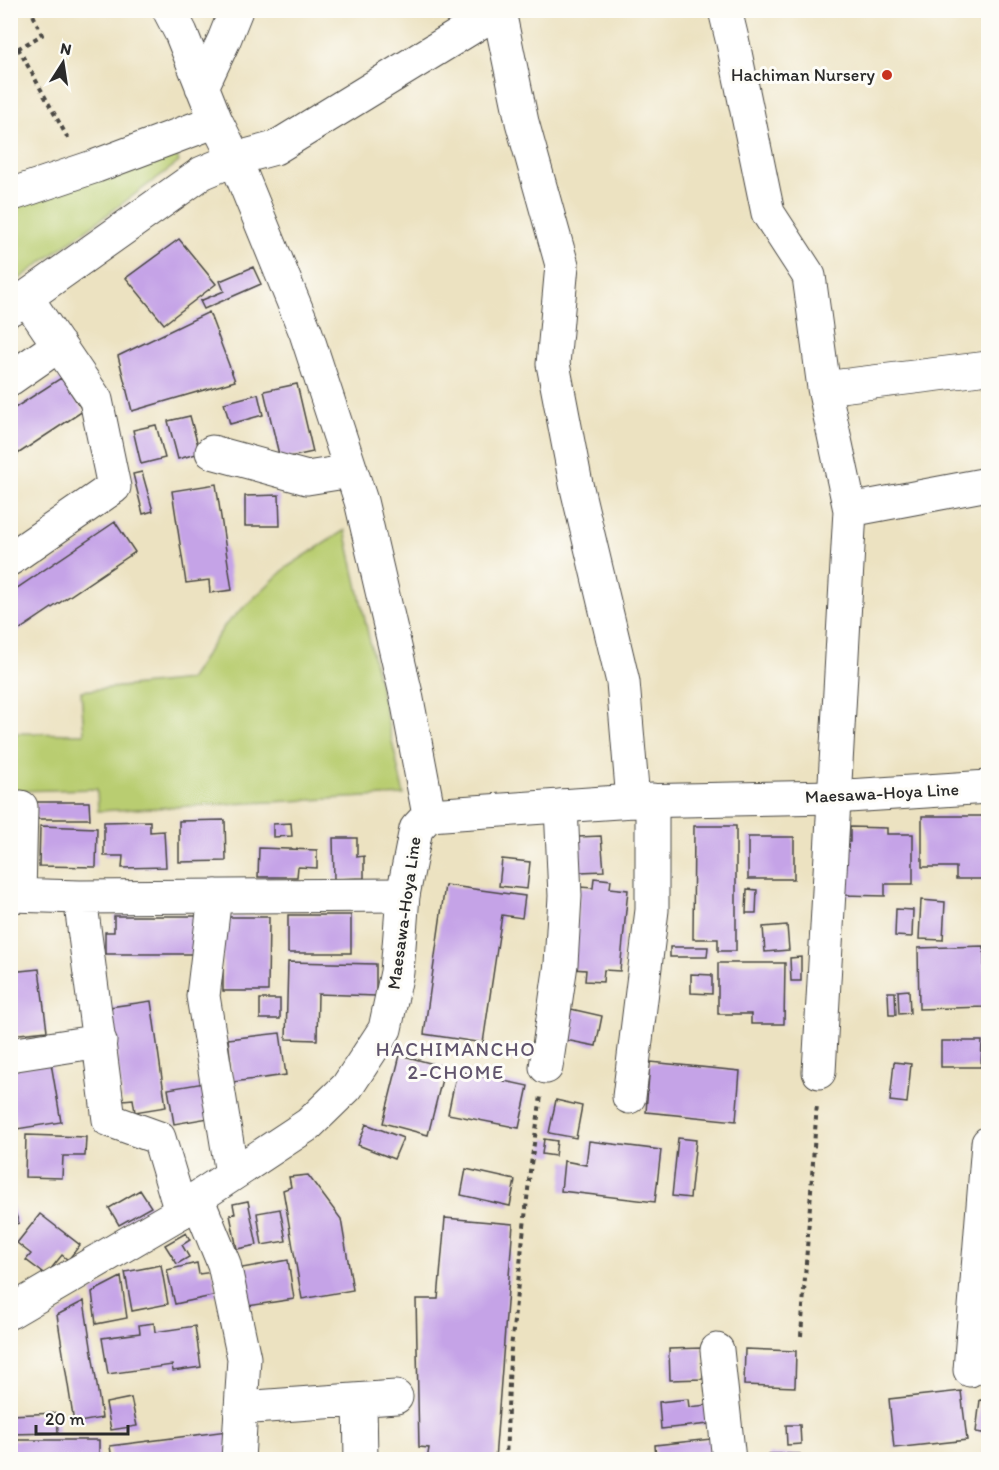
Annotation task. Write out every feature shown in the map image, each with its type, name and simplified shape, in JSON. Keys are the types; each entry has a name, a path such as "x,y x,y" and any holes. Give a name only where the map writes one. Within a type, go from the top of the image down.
{"street":[{"path":"169,10 181,33 216,121 235,159 306,333 361,501 406,694 429,815"},
{"path":"202,87 236,10"},
{"path":"724,10 733,43 768,213 809,276 824,388 850,510 819,1072"},
{"path":"10,559 114,487 96,400 59,345 18,303 202,173 235,159 275,148 499,11 522,122 562,265 553,363 576,484 623,682 643,801 652,910 629,1097"},
{"path":"10,195 86,170 216,121"},
{"path":"10,379 59,345"},
{"path":"824,388 988,368"},
{"path":"212,452 307,478 351,471"},
{"path":"850,510 988,484"},
{"name":"Maesawa-Hoya Line","path":"10,1312 189,1205 309,1124 347,1087 385,1029 397,972 404,895 416,828 429,815 643,801 833,797 988,787"},
{"path":"546,1067 561,964 565,896 561,806"},
{"path":"21,807 15,895 80,897 404,895"},
{"path":"215,896 203,996 232,1174"},
{"path":"80,897 109,1120 159,1138 189,1205 224,1264 244,1358 238,1460"},
{"path":"10,1055 100,1041"},
{"path":"970,1370 986,1204 988,1143"},
{"path":"717,1350 729,1460"},
{"path":"241,1408 396,1397"},
{"path":"360,1400 361,1460"}],"path":[{"path":"10,53 42,35 31,10"},
{"path":"18,48 86,170"},
{"path":"506,1460 510,1358 530,1171 546,1067"},
{"path":"801,1336 819,1072"}],"green space":[{"path":"174,145 179,162 11,285 10,203"},
{"path":"345,530 404,795 98,811 97,789 11,791 10,733 84,734 81,691 189,680 225,625 287,567"}],"building":[{"path":"179,239 216,284 164,324 126,278"},
{"path":"253,267 261,284 204,309 200,301 224,291 220,281"},
{"path":"209,312 235,381 132,411 118,356"},
{"path":"61,378 83,411 10,459 10,411"},
{"path":"297,384 313,452 280,459 264,391"},
{"path":"258,394 263,415 230,424 224,403"},
{"path":"190,416 200,453 178,459 168,421"},
{"path":"156,425 165,458 141,464 133,430"},
{"path":"142,472 153,511 143,514 133,474"},
{"path":"216,484 232,590 210,593 209,580 186,583 172,491"},
{"path":"279,495 280,526 245,526 245,496"},
{"path":"115,522 135,552 10,636 10,593"},
{"path":"36,802 89,802 90,819 36,819"},
{"path":"922,816 988,816 988,879 956,879 956,867 922,867"},
{"path":"225,820 226,861 179,862 179,821"},
{"path":"150,821 150,832 164,831 166,867 122,868 123,856 104,856 104,822"},
{"path":"291,823 292,836 273,837 273,824"},
{"path":"40,826 97,828 96,867 39,866"},
{"path":"694,826 736,826 736,951 718,951 718,939 693,939"},
{"path":"850,827 887,828 887,834 913,834 913,884 885,884 885,896 843,895 844,842 850,842"},
{"path":"601,836 604,871 580,872 578,837"},
{"path":"748,837 794,837 794,879 748,879"},
{"path":"333,838 357,838 357,857 364,856 364,878 334,879"},
{"path":"259,848 317,850 317,868 298,867 297,877 258,877"},
{"path":"502,859 530,862 527,889 499,886"},
{"path":"594,878 611,880 610,888 628,890 620,971 604,970 603,982 585,981 586,970 572,969 580,887 593,888"},
{"path":"445,885 525,896 522,918 502,915 483,1043 424,1034"},
{"path":"747,889 757,890 756,913 746,913"},
{"path":"921,900 945,902 943,940 919,939"},
{"path":"896,909 913,910 912,937 895,936"},
{"path":"288,915 351,915 351,953 288,953"},
{"path":"114,916 199,916 199,954 105,954 105,932 114,932"},
{"path":"223,917 269,917 268,991 223,991"},
{"path":"787,925 789,950 765,952 763,927"},
{"path":"984,946 985,1007 919,1009 918,948"},
{"path":"670,947 708,947 707,957 670,957"},
{"path":"801,957 801,981 791,981 790,958"},
{"path":"288,962 376,964 376,996 318,994 317,1040 286,1039"},
{"path":"718,963 785,963 784,1024 751,1024 751,1014 718,1014"},
{"path":"39,969 47,1031 10,1035 10,972"},
{"path":"691,974 712,975 712,994 691,993"},
{"path":"909,990 910,1013 899,1014 898,991"},
{"path":"888,992 895,992 896,1015 889,1015"},
{"path":"260,999 280,999 280,1019 260,1019"},
{"path":"151,1001 166,1107 135,1112 133,1099 123,1100 110,1007"},
{"path":"571,1009 602,1016 596,1046 565,1040"},
{"path":"280,1033 286,1075 233,1082 228,1039"},
{"path":"941,1041 982,1041 981,1067 941,1067"},
{"path":"400,1055 445,1067 428,1135 383,1123"},
{"path":"650,1062 740,1071 736,1121 646,1112"},
{"path":"894,1062 911,1064 907,1103 890,1101"},
{"path":"51,1063 61,1122 17,1129 10,1089 10,1069"},
{"path":"457,1071 528,1086 519,1128 448,1114"},
{"path":"204,1083 209,1118 174,1124 168,1089"},
{"path":"556,1100 582,1106 576,1138 549,1133"},
{"path":"366,1124 403,1138 394,1159 358,1145"},
{"path":"26,1135 86,1137 85,1156 63,1156 62,1178 25,1177"},
{"path":"678,1138 696,1140 690,1198 672,1196"},
{"path":"544,1139 557,1141 555,1156 542,1154"},
{"path":"589,1141 661,1150 655,1202 561,1191 564,1161 586,1165"},
{"path":"466,1169 515,1180 510,1206 461,1195"},
{"path":"308,1175 341,1219 353,1290 302,1299 283,1190 291,1187 289,1177"},
{"path":"140,1190 151,1207 119,1225 109,1208"},
{"path":"10,1199 19,1223 10,1226"},
{"path":"248,1201 257,1245 237,1249 230,1215 235,1214 233,1204"},
{"path":"280,1209 286,1241 262,1245 257,1213"},
{"path":"40,1214 80,1245 68,1260 62,1255 46,1275 26,1260 31,1254 17,1243"},
{"path":"445,1218 513,1224 495,1460 427,1460 429,1448 419,1447 416,1299 438,1299"},
{"path":"186,1233 190,1240 182,1245 189,1257 177,1264 165,1245"},
{"path":"288,1260 294,1299 248,1306 242,1268"},
{"path":"197,1263 199,1274 213,1272 217,1295 175,1304 167,1270"},
{"path":"161,1265 168,1304 132,1311 125,1272"},
{"path":"121,1277 127,1318 96,1324 92,1292"},
{"path":"84,1301 102,1418 74,1423 57,1315"},
{"path":"154,1323 155,1332 195,1326 201,1367 173,1371 172,1365 108,1374 102,1338 140,1333 139,1325"},
{"path":"702,1348 703,1379 670,1380 669,1349"},
{"path":"745,1349 796,1351 795,1387 744,1385"},
{"path":"985,1357 988,1358 988,1387 982,1386"},
{"path":"961,1391 967,1440 894,1448 889,1399"},
{"path":"131,1398 137,1426 111,1430 106,1403"},
{"path":"688,1399 689,1407 707,1405 709,1424 661,1429 659,1402"},
{"path":"980,1400 988,1401 988,1434 976,1432"},
{"path":"57,1413 58,1433 10,1434 10,1415"},
{"path":"786,1425 800,1425 801,1444 787,1445"},
{"path":"227,1431 231,1460 112,1460 110,1446"},
{"path":"711,1439 714,1459 656,1460 655,1445"},
{"path":"10,1440 99,1440 99,1460 10,1460"},
{"path":"985,1440 988,1441 988,1460 982,1460"},
{"path":"769,1454 800,1454 800,1460 769,1460"}],"place":[{"name":"Hachiman Nursery","path":"887,75"}],"district":[{"name":"HACHIMANCHO 2-CHOME","path":"456,1060"}]}
